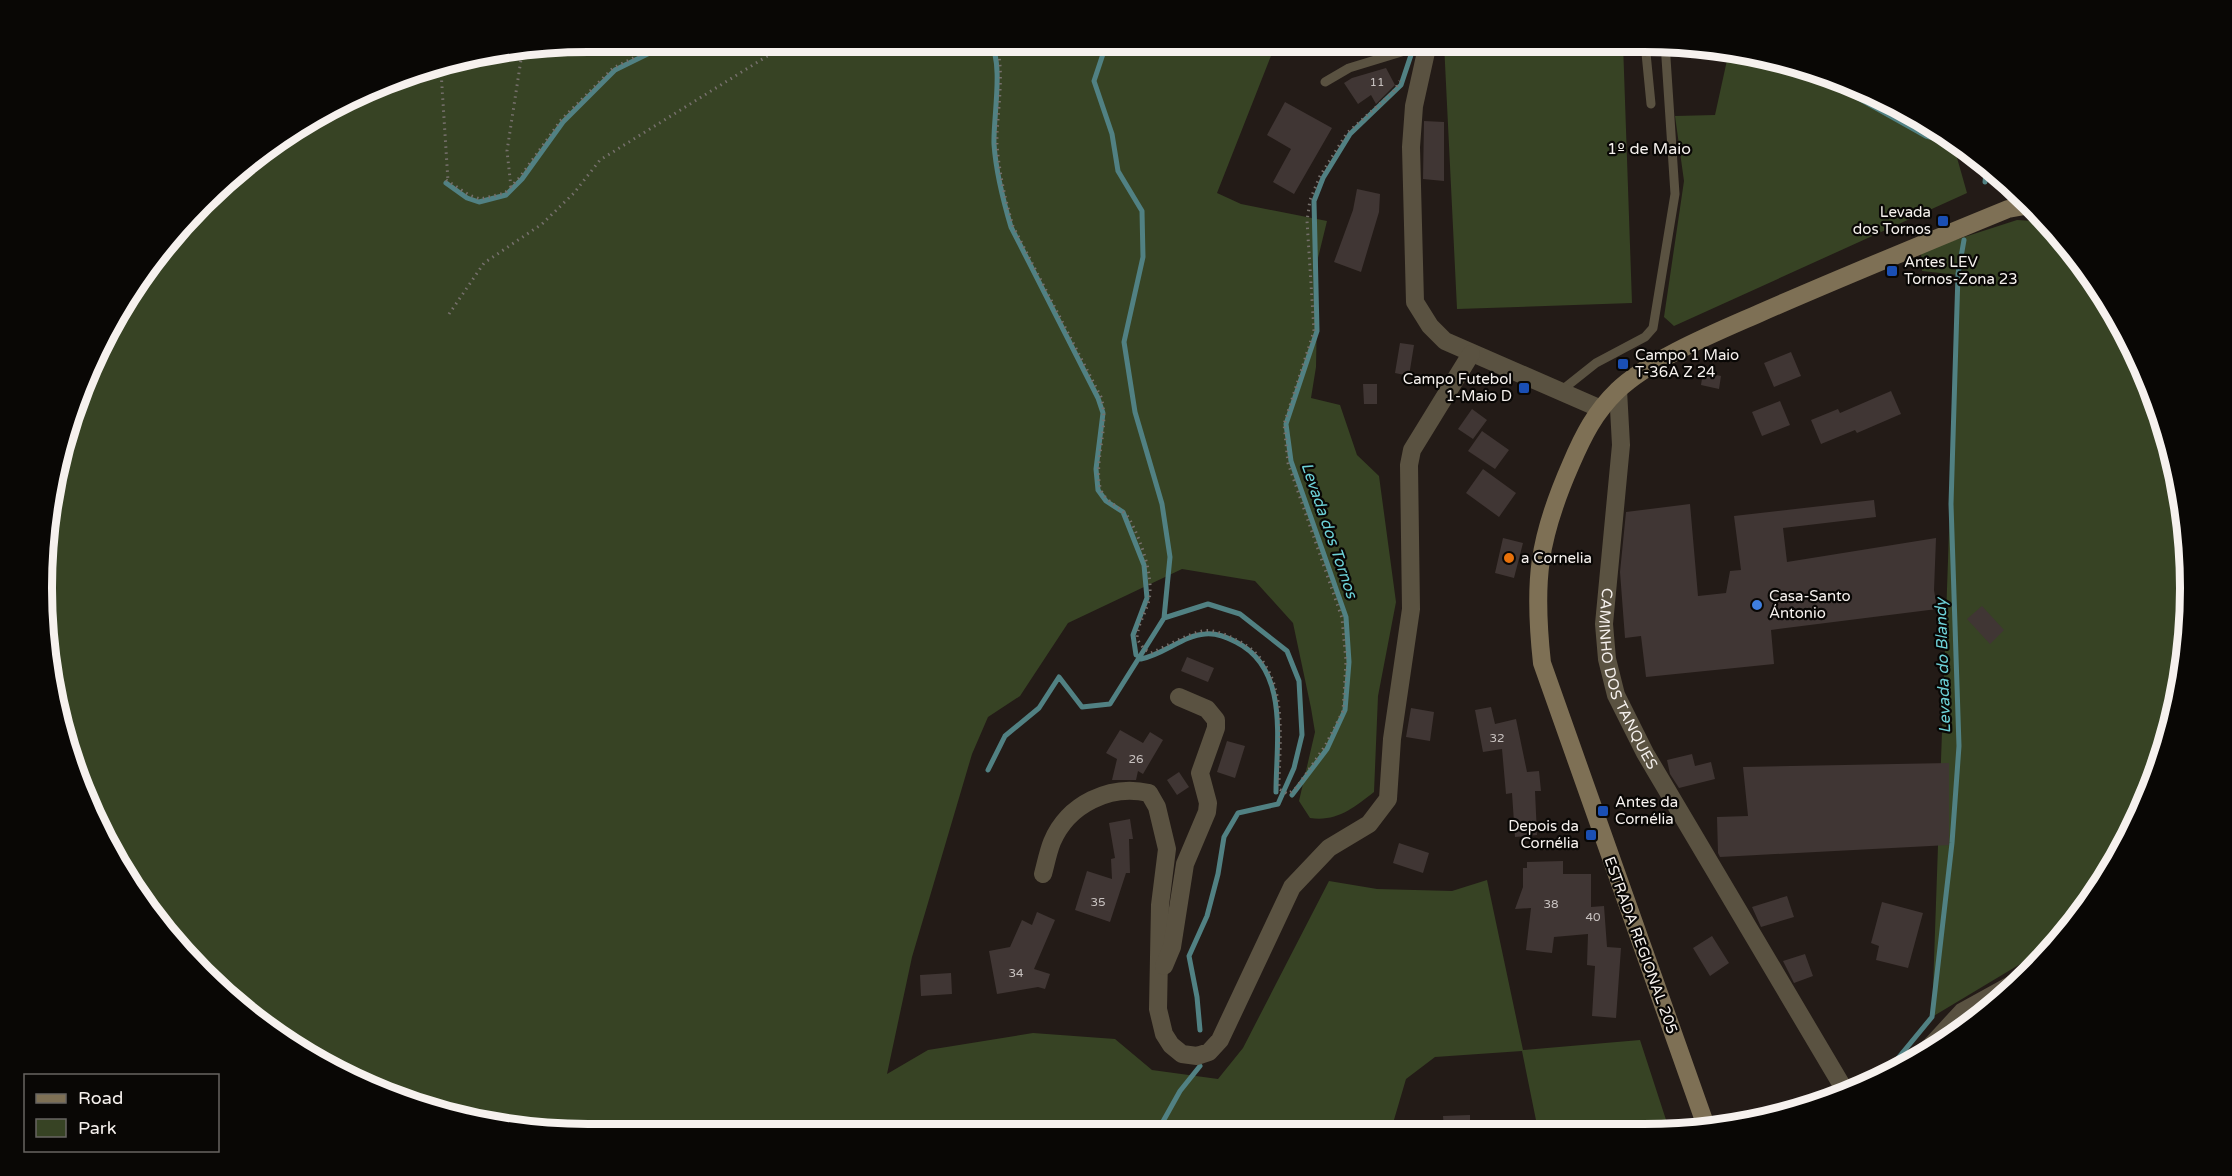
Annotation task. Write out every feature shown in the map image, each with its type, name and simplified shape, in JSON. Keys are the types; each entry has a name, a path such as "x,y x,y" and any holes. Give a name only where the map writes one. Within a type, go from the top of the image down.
{"main road":[{"name":"ESTRADA REGIONAL 205","path":"1704,1120 1542,663 1537,590 1545,532 1587,427 1618,390 1672,354 1741,321 2008,209 2021,207"}],"street":[{"path":"1426,52 1414,106 1411,147 1415,302 1437,333 1471,354 1562,390 1601,409"},
{"path":"1043,873 1052,841 1069,816 1085,802 1131,789 1149,794 1157,807 1167,849 1160,904 1158,1009 1164,1034 1171,1045 1189,1056 1209,1052 1220,1040 1229,1023 1292,887 1329,848 1369,824 1388,798 1392,739 1411,609 1409,465 1412,450 1421,433 1471,354"},
{"name":"CAMINHO DOS TANQUES","path":"1618,390 1621,445 1604,624 1607,659 1616,695 1645,753 1842,1086"},
{"path":"1159,975 1172,947 1185,864 1207,812 1208,803 1200,773 1216,728 1216,720 1207,709 1179,697"},
{"path":"1944,1032 1962,1012 1991,996"}],"lane":[{"path":"1325,82 1349,68 1395,52"},
{"path":"1646,52 1651,104"},
{"path":"1562,390 1596,363 1645,337 1653,328 1675,194 1666,53"}],"path":[{"path":"441,73 447,181 480,199 505,193 561,120 614,68 646,52"},
{"path":"449,314 484,263 542,224 574,193 600,160 769,55 778,52"},
{"path":"997,52 997,145 1007,207 1013,226 1101,397 1106,412 1098,469 1101,489 1108,500 1125,511 1147,564 1149,598 1137,639 1144,649 1151,653 1202,631 1225,634 1251,646 1262,659 1276,684 1279,789 1288,794 1297,787 1325,746 1343,711 1345,671 1342,618 1288,463 1284,424 1314,331 1307,221 1310,200 1320,176 1347,133 1393,92 1400,82 1409,52"},
{"path":"511,187 507,151 521,57"}],"green space":[{"path":"588,52 1272,52 1217,193 1241,204 1327,221 1318,258 1316,367 1311,398 1340,405 1357,455 1379,476 1396,602 1378,696 1374,792 1337,816 1320,819 1310,818 1299,801 1315,732 1311,708 1293,623 1255,581 1182,569 1068,623 1020,696 988,717 972,754 912,957 887,1074 928,1050 1033,1033 1115,1039 1152,1070 1218,1079 1243,1048 1329,881 1377,889 1452,891 1487,880 1523,1050 1640,1040 1667,1123 1537,1124 1522,1051 1435,1057 1406,1079 1393,1124 588,1124 518,1119 449,1105 383,1083 320,1052 262,1013 235,991 209,967 163,914 124,856 108,825 93,793 71,727 57,658 54,623 52,588 57,518 71,449 81,416 93,383 124,320 163,262 185,235 209,209 262,163 320,124 351,108 383,93 449,71 518,57"},
{"path":"1444,52 1623,52 1632,303 1457,309"},
{"path":"1727,59 1783,71 1816,81 1881,108 1912,124 1956,153 1967,193 1674,326 1664,317 1684,181 1675,116 1715,115"},
{"path":"2017,220 2034,221 2069,262 2108,320 2139,383 2151,416 2161,449 2175,518 2180,588 2175,658 2161,727 2139,793 2108,856 2069,914 2033,956 1932,1017 1958,275 1922,271 1921,251"}],"building":[{"path":"1386,68 1395,85 1376,104 1371,95 1358,104 1344,83 1352,78"},
{"path":"1285,102 1332,128 1294,194 1273,182 1291,149 1267,135"},
{"path":"1424,121 1444,122 1444,181 1423,179"},
{"path":"1357,189 1380,194 1379,212 1361,272 1334,262 1353,210"},
{"path":"1400,343 1414,345 1409,376 1395,373"},
{"path":"1791,352 1801,376 1774,387 1764,363"},
{"path":"1703,372 1721,376 1719,389 1701,385"},
{"path":"1363,384 1377,384 1377,404 1364,404"},
{"path":"1891,391 1901,414 1857,433 1855,430 1821,444 1811,420 1838,409 1840,413"},
{"path":"1780,401 1790,425 1762,436 1752,412"},
{"path":"1472,409 1487,420 1473,439 1458,429"},
{"path":"1482,431 1509,450 1495,469 1468,451"},
{"path":"1483,469 1516,493 1499,517 1466,493"},
{"path":"1874,500 1876,517 1783,528 1787,562 1936,538 1934,590 1937,609 1771,630 1774,664 1646,677 1641,636 1625,638 1620,572 1626,512 1690,504 1698,596 1726,593 1730,571 1741,570 1734,516"},
{"name":"a Cornelia","path":"1503,538 1523,543 1514,578 1495,573"},
{"path":"1982,606 2004,630 1990,644 1967,619"},
{"path":"1187,657 1214,668 1208,682 1181,671"},
{"path":"1491,707 1495,724 1516,719 1527,772 1539,771 1541,791 1535,791 1537,835 1515,837 1512,793 1506,794 1502,749 1483,752 1475,710"},
{"path":"1411,708 1434,712 1430,741 1406,737"},
{"path":"1120,730 1143,743 1150,732 1163,740 1143,774 1138,771 1136,780 1112,780 1117,759 1106,753"},
{"path":"1227,741 1245,746 1235,778 1217,772"},
{"path":"1692,754 1695,766 1711,762 1715,779 1679,788 1670,774 1667,760"},
{"path":"1949,763 1949,845 1720,857 1718,853 1717,817 1748,816 1743,767"},
{"path":"1179,772 1189,787 1177,795 1167,780"},
{"path":"1130,819 1133,839 1129,839 1130,873 1126,873 1110,922 1075,910 1087,871 1112,879 1111,859 1115,858 1109,823"},
{"path":"1399,843 1429,853 1423,873 1393,863"},
{"path":"1563,861 1563,874 1591,874 1591,907 1604,906 1607,947 1621,948 1616,1018 1592,1016 1595,966 1587,965 1588,934 1554,937 1552,953 1526,950 1531,908 1515,909 1523,887 1523,868 1527,868 1527,862"},
{"path":"1787,896 1794,917 1761,927 1752,907"},
{"path":"1882,902 1923,913 1908,968 1876,960 1879,946 1871,943"},
{"path":"1037,912 1055,920 1034,969 1050,974 1045,989 1038,987 997,994 989,951 1010,947 1022,920 1032,925"},
{"path":"1712,936 1729,963 1710,976 1693,948"},
{"path":"1805,954 1813,976 1794,983 1783,961"},
{"path":"951,973 952,994 921,996 920,975"},
{"path":"1470,1115 1470,1124 1444,1124 1443,1116"}],"waterway":[{"name":"Levada dos Tornos","path":"446,183 467,198 479,202 506,195 522,179 563,122 615,70 652,52"},
{"name":"Levada dos Tornos","path":"994,52 997,76 995,155 1000,186 1011,227 1098,398 1103,413 1096,469 1098,490 1106,501 1123,512 1144,565 1147,598 1133,635 1136,655"},
{"path":"988,770 1005,736 1039,708 1059,677 1082,707 1110,704 1164,618 1170,557 1162,504 1135,412 1124,342 1143,257 1142,211 1118,171 1112,134 1094,81 1104,52"},
{"name":"Levada dos Tornos","path":"1292,795 1327,749 1345,710 1349,662 1346,617 1291,461 1286,424 1317,331 1314,201 1323,178 1350,134 1401,85 1412,52"},
{"name":"Levada dos Tornos","path":"1850,94 1926,136 1935,138"},
{"name":"Levada do Blandy","path":"1985,182 1986,176"},
{"name":"Levada do Blandy","path":"1897,1060 1932,1017 1952,843 1959,746 1951,504 1958,274 1964,240"},
{"path":"1164,618 1208,604 1240,614 1287,651 1299,681 1302,735 1294,768 1278,804 1238,813 1224,837 1218,874 1207,916 1189,956 1197,997 1200,1030"},
{"name":"Levada dos Tornos","path":"1141,659 1157,654 1189,638 1205,634 1229,638 1253,654 1265,670 1276,708 1278,730 1276,792"},
{"path":"1162,1124 1180,1091 1200,1066"}],"place":[{"name":"Levada dos Tornos","path":"1943,221"},
{"name":"Antes LEV Tornos-Zona 23","path":"1892,271"},
{"name":"Campo 1 Maio T-36A Z 24","path":"1623,364"},
{"name":"Campo Futebol 1-Maio D","path":"1524,388"},
{"name":"a Cornelia","path":"1509,558"},
{"name":"Casa-Santo Ántonio","path":"1757,605"},
{"name":"Antes da Cornélia","path":"1603,811"},
{"name":"Depois da Cornélia","path":"1591,835"}],"district":[{"name":"1º de Maio","path":"1649,148"}]}
